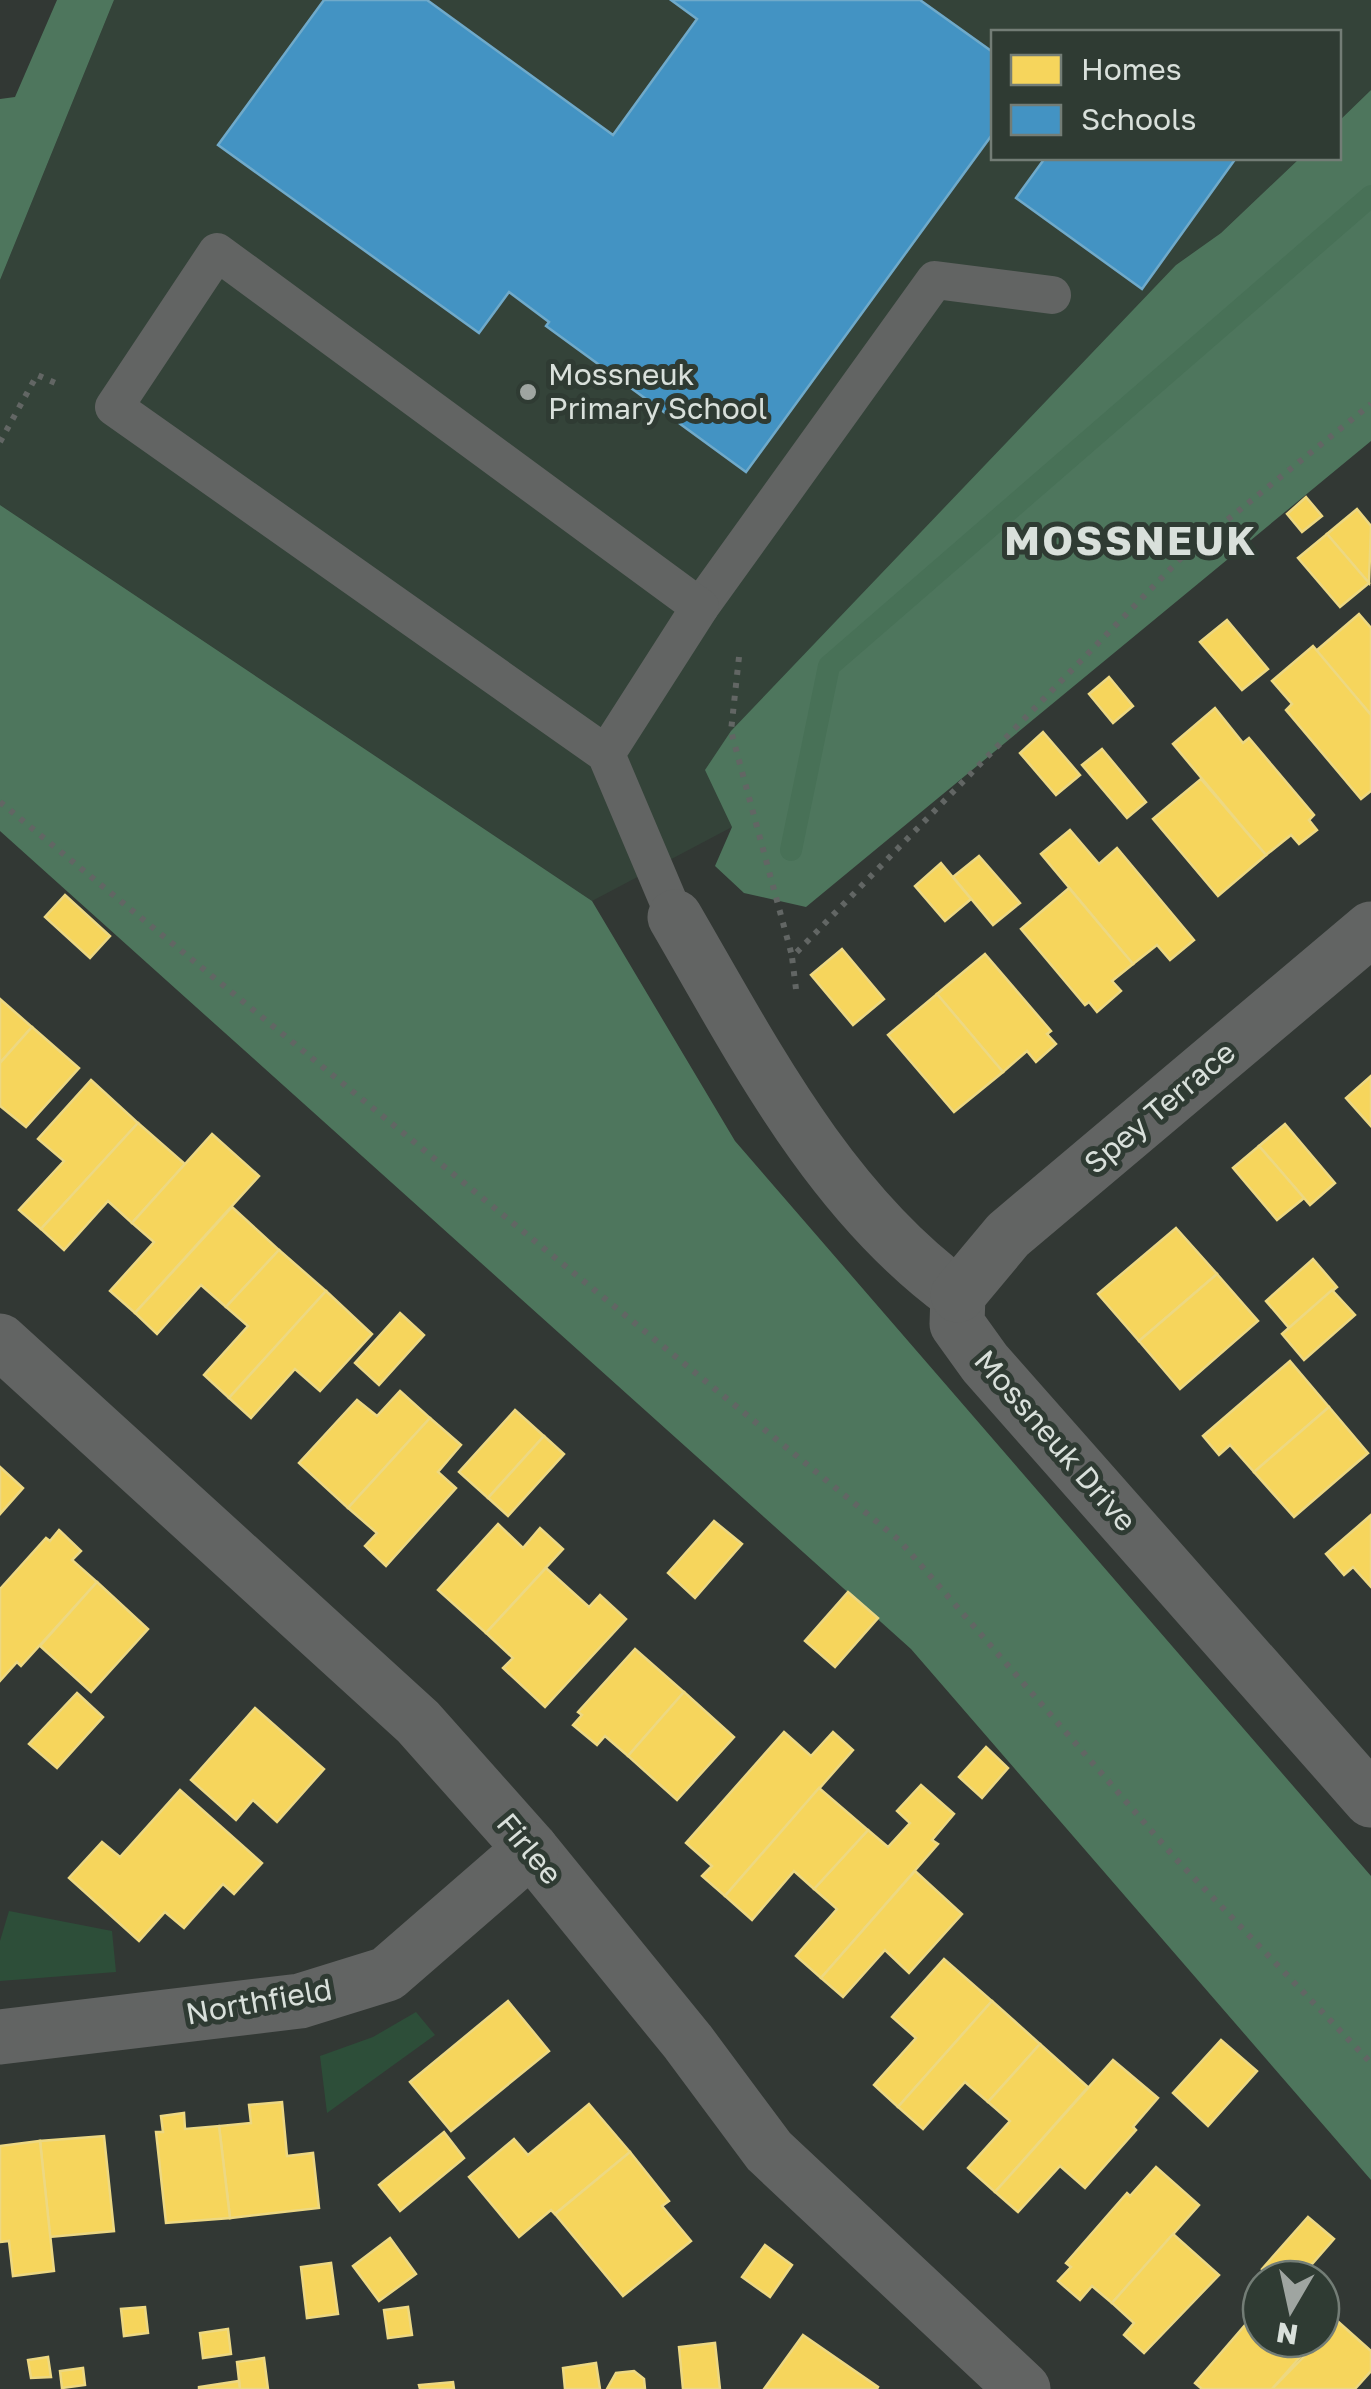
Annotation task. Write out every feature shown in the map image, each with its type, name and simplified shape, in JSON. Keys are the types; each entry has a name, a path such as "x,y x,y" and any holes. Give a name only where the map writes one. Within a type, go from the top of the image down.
{"street":[{"path":"675,917 782,1102 909,1260 958,1295"},
{"name":"Spey Terrace","path":"958,1295 1008,1235 1371,930"},
{"name":"Mossneuk Drive","path":"958,1295 957,1324 986,1363 1371,1800"},
{"name":"Firlee","path":"0,1341 418,1722 531,1849 688,2042 769,2151 1023,2389"},
{"name":"Northfield","path":"0,2037 300,2001 387,1974 531,1849"}],"lane":[{"path":"675,917 606,754 114,407 217,252 700,607"},
{"path":"606,754 700,607 934,280 1052,295"}],"path":[{"path":"0,442 37,376 114,407"},
{"path":"792,958 1185,554 1371,404"},
{"path":"740,646 731,731 792,958 796,994"},
{"path":"0,802 899,1540 1175,1858 1371,2063"}],"shaded area":[{"name":"Mossneuk Primary School","path":"114,0 1371,0 1371,90 1341,119 1341,30 991,30 991,160 1298,160 1221,233 1176,265 732,827 592,901 0,505 0,280"}],"green space":[{"path":"57,0 114,0 0,280 0,99 15,97"},
{"path":"1371,90 1371,441 806,907 744,893 715,866 732,827 705,770 731,731 1176,265 1221,233 1298,160 1341,160 1341,119"},
{"path":"0,505 592,901 735,1141 1371,1876 1371,2180 911,1649 0,831"},
{"path":"9,1911 112,1931 116,1972 0,1981 0,1941"},
{"path":"416,2012 435,2035 327,2113 320,2056 373,2037"}],"building: Homes":[{"path":"1306,497 1322,516 1302,532 1287,514"},
{"path":"1357,509 1371,526 1369,583 1327,534"},
{"path":"1327,534 1369,583 1340,607 1298,558"},
{"path":"1359,614 1371,628 1371,715 1316,651"},
{"path":"1227,620 1268,669 1242,690 1200,642"},
{"path":"1313,646 1371,715 1371,791 1361,799 1286,710 1292,704 1272,681"},
{"path":"1109,677 1133,706 1113,723 1089,694"},
{"path":"1215,708 1243,743 1249,738 1314,815 1309,820 1317,830 1299,844 1291,835 1266,855 1173,744"},
{"path":"1043,732 1080,775 1056,795 1020,753"},
{"path":"1102,749 1146,802 1127,818 1082,765"},
{"path":"1201,779 1266,855 1218,896 1153,819"},
{"path":"1070,830 1099,864 1117,848 1194,940 1170,960 1157,945 1133,964 1041,854"},
{"path":"979,856 1020,903 993,925 953,877"},
{"path":"941,863 971,899 945,921 915,886"},
{"path":"1069,888 1133,964 1112,981 1121,991 1097,1012 1089,1002 1085,1005 1021,929"},
{"path":"65,895 110,936 90,958 45,917"},
{"path":"842,949 884,999 853,1025 811,975"},
{"path":"985,954 1051,1031 1047,1034 1056,1044 1036,1062 1027,1051 1003,1072 937,994"},
{"path":"937,994 1003,1072 954,1112 888,1035"},
{"path":"0,999 32,1027 0,1063"},
{"path":"32,1027 79,1068 26,1127 0,1106 0,1063"},
{"path":"1371,1076 1371,1126 1346,1098"},
{"path":"91,1080 138,1123 41,1229 19,1210 64,1161 38,1139"},
{"path":"138,1123 185,1164 132,1223 108,1201 64,1250 41,1229"},
{"path":"1285,1124 1335,1183 1310,1205 1259,1146"},
{"path":"212,1134 259,1176 135,1313 110,1291 154,1242 132,1223"},
{"path":"1259,1146 1304,1198 1277,1220 1233,1168"},
{"path":"232,1207 279,1250 226,1307 201,1285 157,1334 135,1313"},
{"path":"1176,1228 1217,1274 1139,1341 1098,1294"},
{"path":"279,1250 326,1291 229,1398 204,1375 248,1326 226,1307"},
{"path":"1313,1259 1337,1287 1289,1328 1266,1301"},
{"path":"1217,1274 1258,1321 1180,1389 1139,1341"},
{"path":"1332,1290 1355,1315 1304,1360 1282,1334"},
{"path":"326,1291 372,1334 320,1391 295,1369 251,1418 229,1398"},
{"path":"400,1313 424,1335 379,1385 355,1363"},
{"path":"1290,1361 1329,1407 1254,1472 1230,1445 1219,1455 1203,1436"},
{"path":"400,1391 430,1418 348,1508 299,1463 357,1400 377,1416"},
{"path":"1329,1407 1368,1453 1294,1517 1254,1472"},
{"path":"515,1410 544,1436 488,1498 459,1472"},
{"path":"430,1418 461,1445 438,1472 456,1488 386,1566 365,1546 377,1533 348,1508"},
{"path":"544,1436 564,1454 508,1516 488,1498"},
{"path":"0,1467 23,1488 0,1514"},
{"path":"1371,1515 1371,1587 1353,1567 1344,1575 1326,1554"},
{"path":"714,1521 742,1544 695,1598 668,1573"},
{"path":"498,1524 523,1548 540,1528 563,1549 486,1633 438,1590"},
{"path":"59,1530 81,1551 72,1560 97,1582 21,1666 17,1662 0,1681 0,1589 46,1538 50,1541"},
{"path":"546,1568 589,1607 600,1595 626,1619 545,1707 503,1668 513,1658 486,1633"},
{"path":"97,1582 148,1629 91,1692 40,1646"},
{"path":"848,1592 878,1618 835,1667 805,1641"},
{"path":"635,1649 684,1692 628,1756 605,1736 597,1745 573,1725 582,1715 578,1712"},
{"path":"684,1692 734,1737 677,1800 628,1756"},
{"path":"77,1693 103,1717 57,1768 29,1744"},
{"path":"255,1708 324,1769 277,1822 253,1800 236,1820 191,1780"},
{"path":"784,1732 811,1756 833,1732 853,1750 725,1896 702,1876 712,1866 686,1843"},
{"path":"986,1747 1008,1768 982,1798 959,1777"},
{"path":"921,1785 954,1814 932,1840 938,1844 821,1978 796,1956 837,1909 814,1889 868,1830 888,1847 910,1823 897,1811"},
{"path":"819,1788 868,1830 814,1889 794,1871 752,1920 725,1896"},
{"path":"180,1790 262,1863 234,1894 223,1884 184,1928 165,1912 139,1941 69,1878 102,1842 120,1857"},
{"path":"915,1871 962,1914 909,1973 885,1950 843,1997 821,1978"},
{"path":"944,1959 992,2001 898,2107 874,2085 916,2038 892,2017"},
{"path":"508,2001 549,2051 451,2131 410,2082"},
{"path":"992,2001 1040,2044 988,2102 965,2082 923,2129 898,2107"},
{"path":"1221,2040 1257,2071 1208,2126 1173,2093"},
{"path":"1040,2044 1088,2087 995,2192 968,2168 1010,2121 988,2102"},
{"path":"1113,2060 1158,2098 1133,2127 1136,2130 1085,2188 1060,2166 1018,2212 995,2192"},
{"path":"282,2102 287,2156 313,2153 319,2208 230,2218 219,2126 251,2123 249,2105"},
{"path":"589,2104 630,2152 555,2214 551,2210 519,2237 469,2177 514,2139 528,2155"},
{"path":"184,2113 185,2129 219,2126 230,2218 166,2223 156,2132 163,2132 161,2116"},
{"path":"444,2132 464,2158 400,2211 379,2185"},
{"path":"104,2136 114,2231 50,2237 40,2141"},
{"path":"40,2141 54,2271 13,2276 9,2241 0,2242 0,2146"},
{"path":"630,2152 669,2201 662,2206 691,2241 623,2296 555,2214"},
{"path":"1156,2167 1199,2205 1112,2303 1092,2286 1080,2300 1058,2281 1071,2267 1066,2263 1127,2193 1130,2196"},
{"path":"1308,2217 1334,2239 1316,2259 1271,2259"},
{"path":"1173,2234 1219,2275 1144,2353 1124,2335 1134,2323 1112,2303"},
{"path":"390,2238 416,2274 379,2301 353,2266"},
{"path":"765,2245 792,2265 770,2297 742,2277"},
{"path":"331,2263 338,2314 307,2318 301,2267"},
{"path":"145,2307 148,2333 124,2336 121,2309"},
{"path":"408,2307 412,2335 388,2338 384,2310"},
{"path":"1341,2324 1371,2351 1371,2371 1355,2389 1272,2389 1301,2359 1341,2359"},
{"path":"228,2329 231,2354 203,2358 200,2333"},
{"path":"1241,2330 1241,2359 1298,2359 1272,2389 1202,2389 1195,2383"},
{"path":"803,2335 878,2387 877,2389 764,2389"},
{"path":"715,2343 720,2389 683,2389 679,2347"},
{"path":"48,2357 51,2377 31,2378 28,2360"},
{"path":"264,2358 268,2389 240,2389 237,2362"},
{"path":"596,2363 600,2389 565,2389 563,2368"},
{"path":"83,2368 85,2385 62,2388 60,2371"},
{"path":"634,2371 644,2379 645,2389 607,2389 616,2373"},
{"path":"239,2381 240,2389 199,2389 199,2387"},
{"path":"453,2382 454,2389 420,2389 419,2385"}],"building: Schools":[{"name":"Mossneuk Primary School","path":"324,0 427,0 613,135 697,19 671,0 920,0 991,51 991,136 746,472 546,326 549,322 509,292 479,333 218,145"},
{"path":"1044,160 1235,160 1142,289 1016,198"}],"waterway":[{"path":"791,850 829,666 1371,196"}],"place":[{"name":"Mossneuk Primary School","path":"528,392"}],"district":[{"name":"MOSSNEUK","path":"1131,541"}]}
